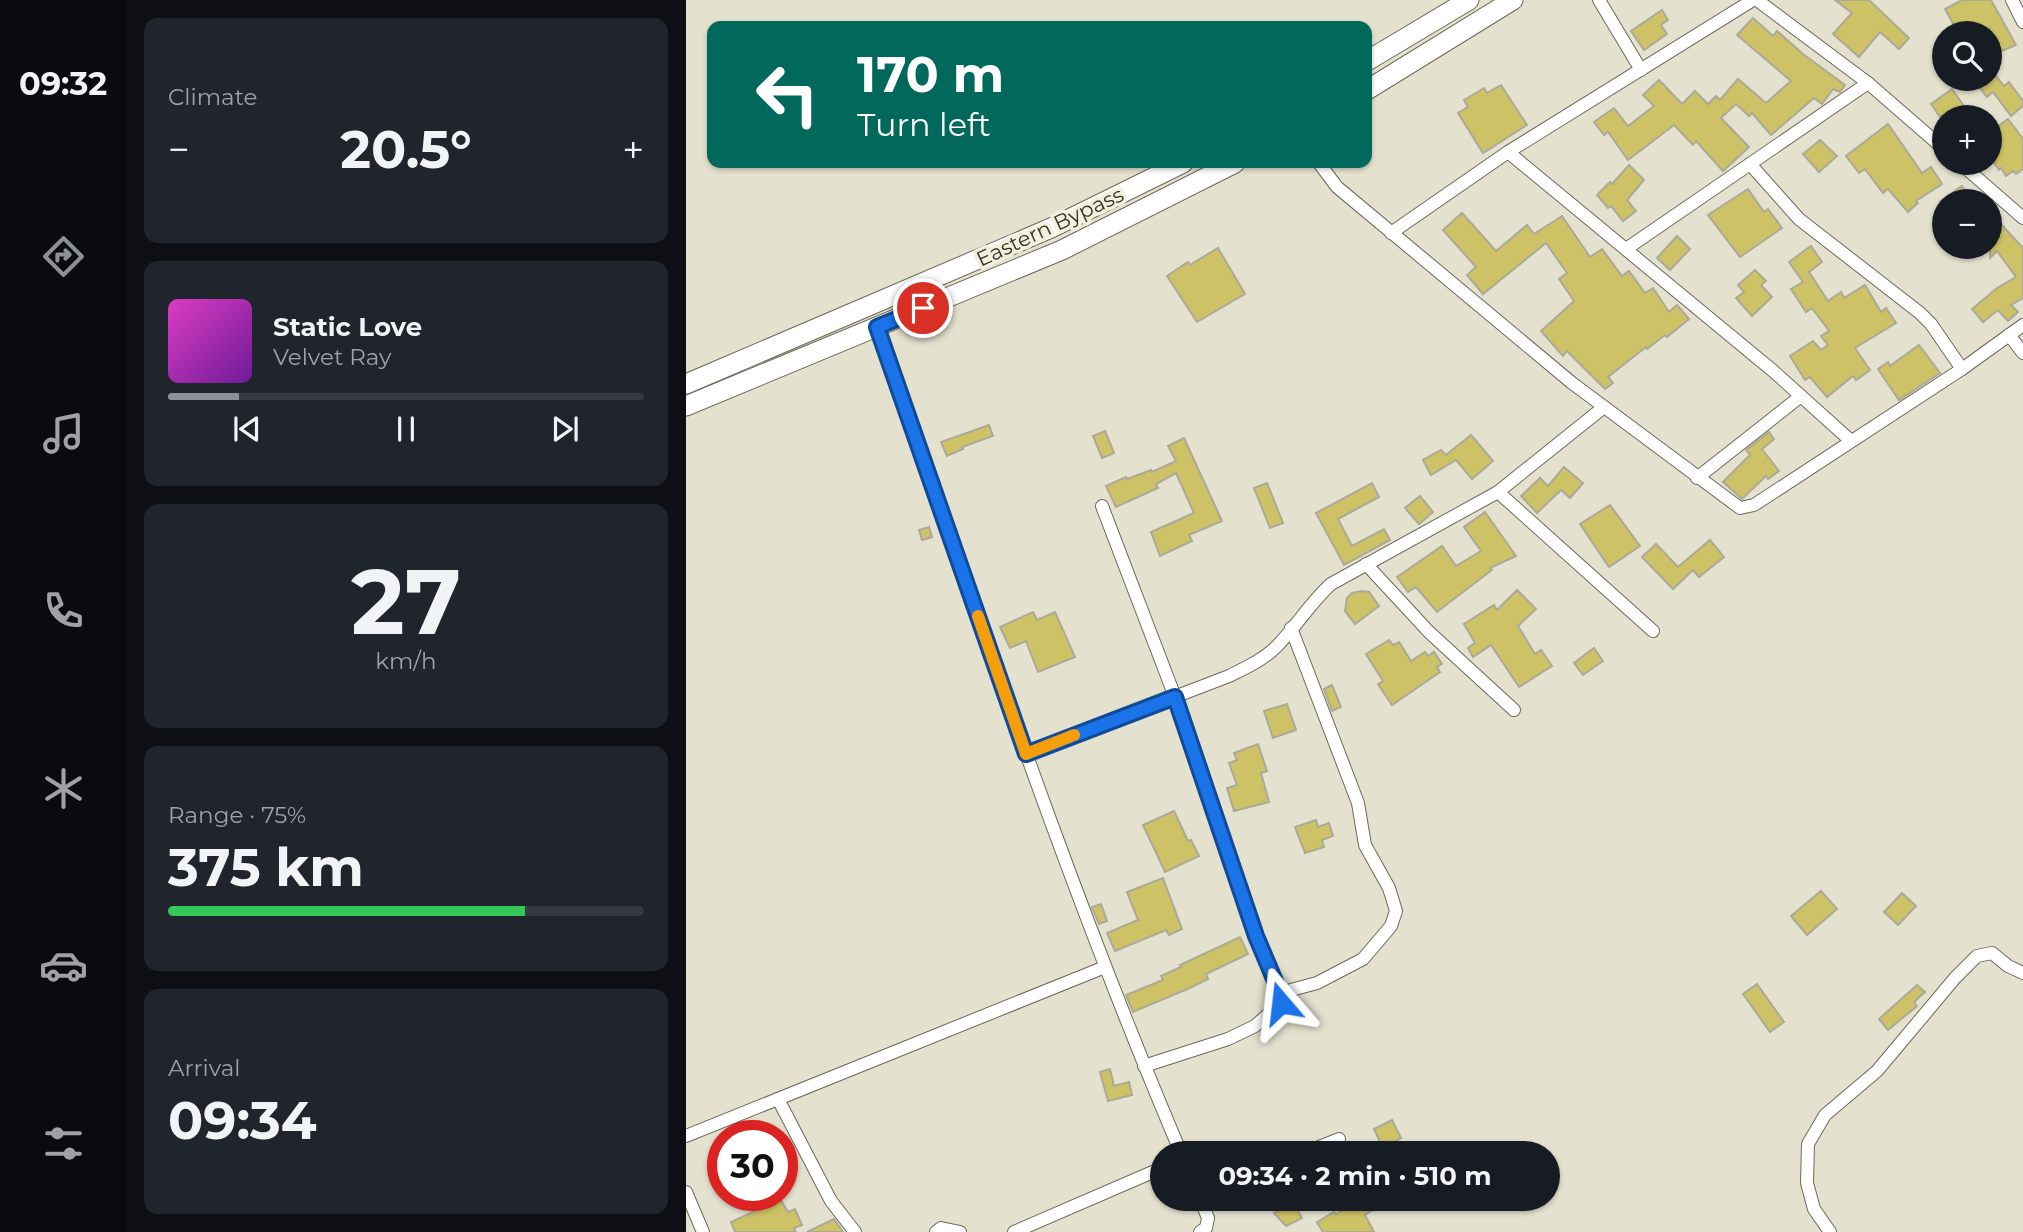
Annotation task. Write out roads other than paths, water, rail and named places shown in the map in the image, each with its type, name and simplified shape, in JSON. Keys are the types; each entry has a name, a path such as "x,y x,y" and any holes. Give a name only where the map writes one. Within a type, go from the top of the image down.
{"main road":[{"path":"1372,58 1469,0"},
{"path":"1372,87 1513,0"},
{"name":"Eastern Bypass","path":"686,384 1051,228 1173,168"},
{"name":"Eastern Bypass","path":"686,406 1062,250 1225,168"}],"street":[{"path":"1599,0 1641,70"},
{"path":"1391,233 1508,152 1755,0 1868,83 1932,139"},
{"path":"2012,0 2023,22"},
{"path":"1626,249 1868,83"},
{"path":"1508,152 1801,396 1850,441"},
{"path":"1750,164 1799,219 1920,313 1931,324 1962,369"},
{"path":"1323,168 1337,187 1391,233 1604,407 1733,505 1747,508 1962,369 2023,325"},
{"path":"1974,175 2023,218"},
{"path":"877,327 1026,754 1105,967 1176,1141"},
{"path":"2009,335 2023,353"},
{"path":"1697,478 1801,396"},
{"path":"1026,754 1229,676 1254,663 1275,647 1314,599 1331,584 1498,492 1604,407"},
{"path":"1498,492 1653,631"},
{"path":"1102,506 1175,697 1256,936 1280,993 1281,1003 1255,1027 1228,1039 1144,1066"},
{"path":"1366,564 1429,632 1514,710"},
{"path":"1280,993 1317,983 1363,959 1391,926 1396,911 1389,888 1365,845 1358,803 1291,628"},
{"path":"1830,1232 1814,1209 1807,1184 1808,1144 1825,1115 1877,1071 1955,978 1977,956 1992,953 2008,966 2023,973"},
{"path":"686,1136 1105,967"},
{"path":"778,1099 831,1201 855,1232"},
{"path":"1334,1141 1339,1139"},
{"path":"1014,1232 1150,1173"},
{"path":"686,1192 703,1232"},
{"path":"1205,1211 1208,1218 1205,1231"},
{"path":"936,1232 941,1228 960,1232"}]}
